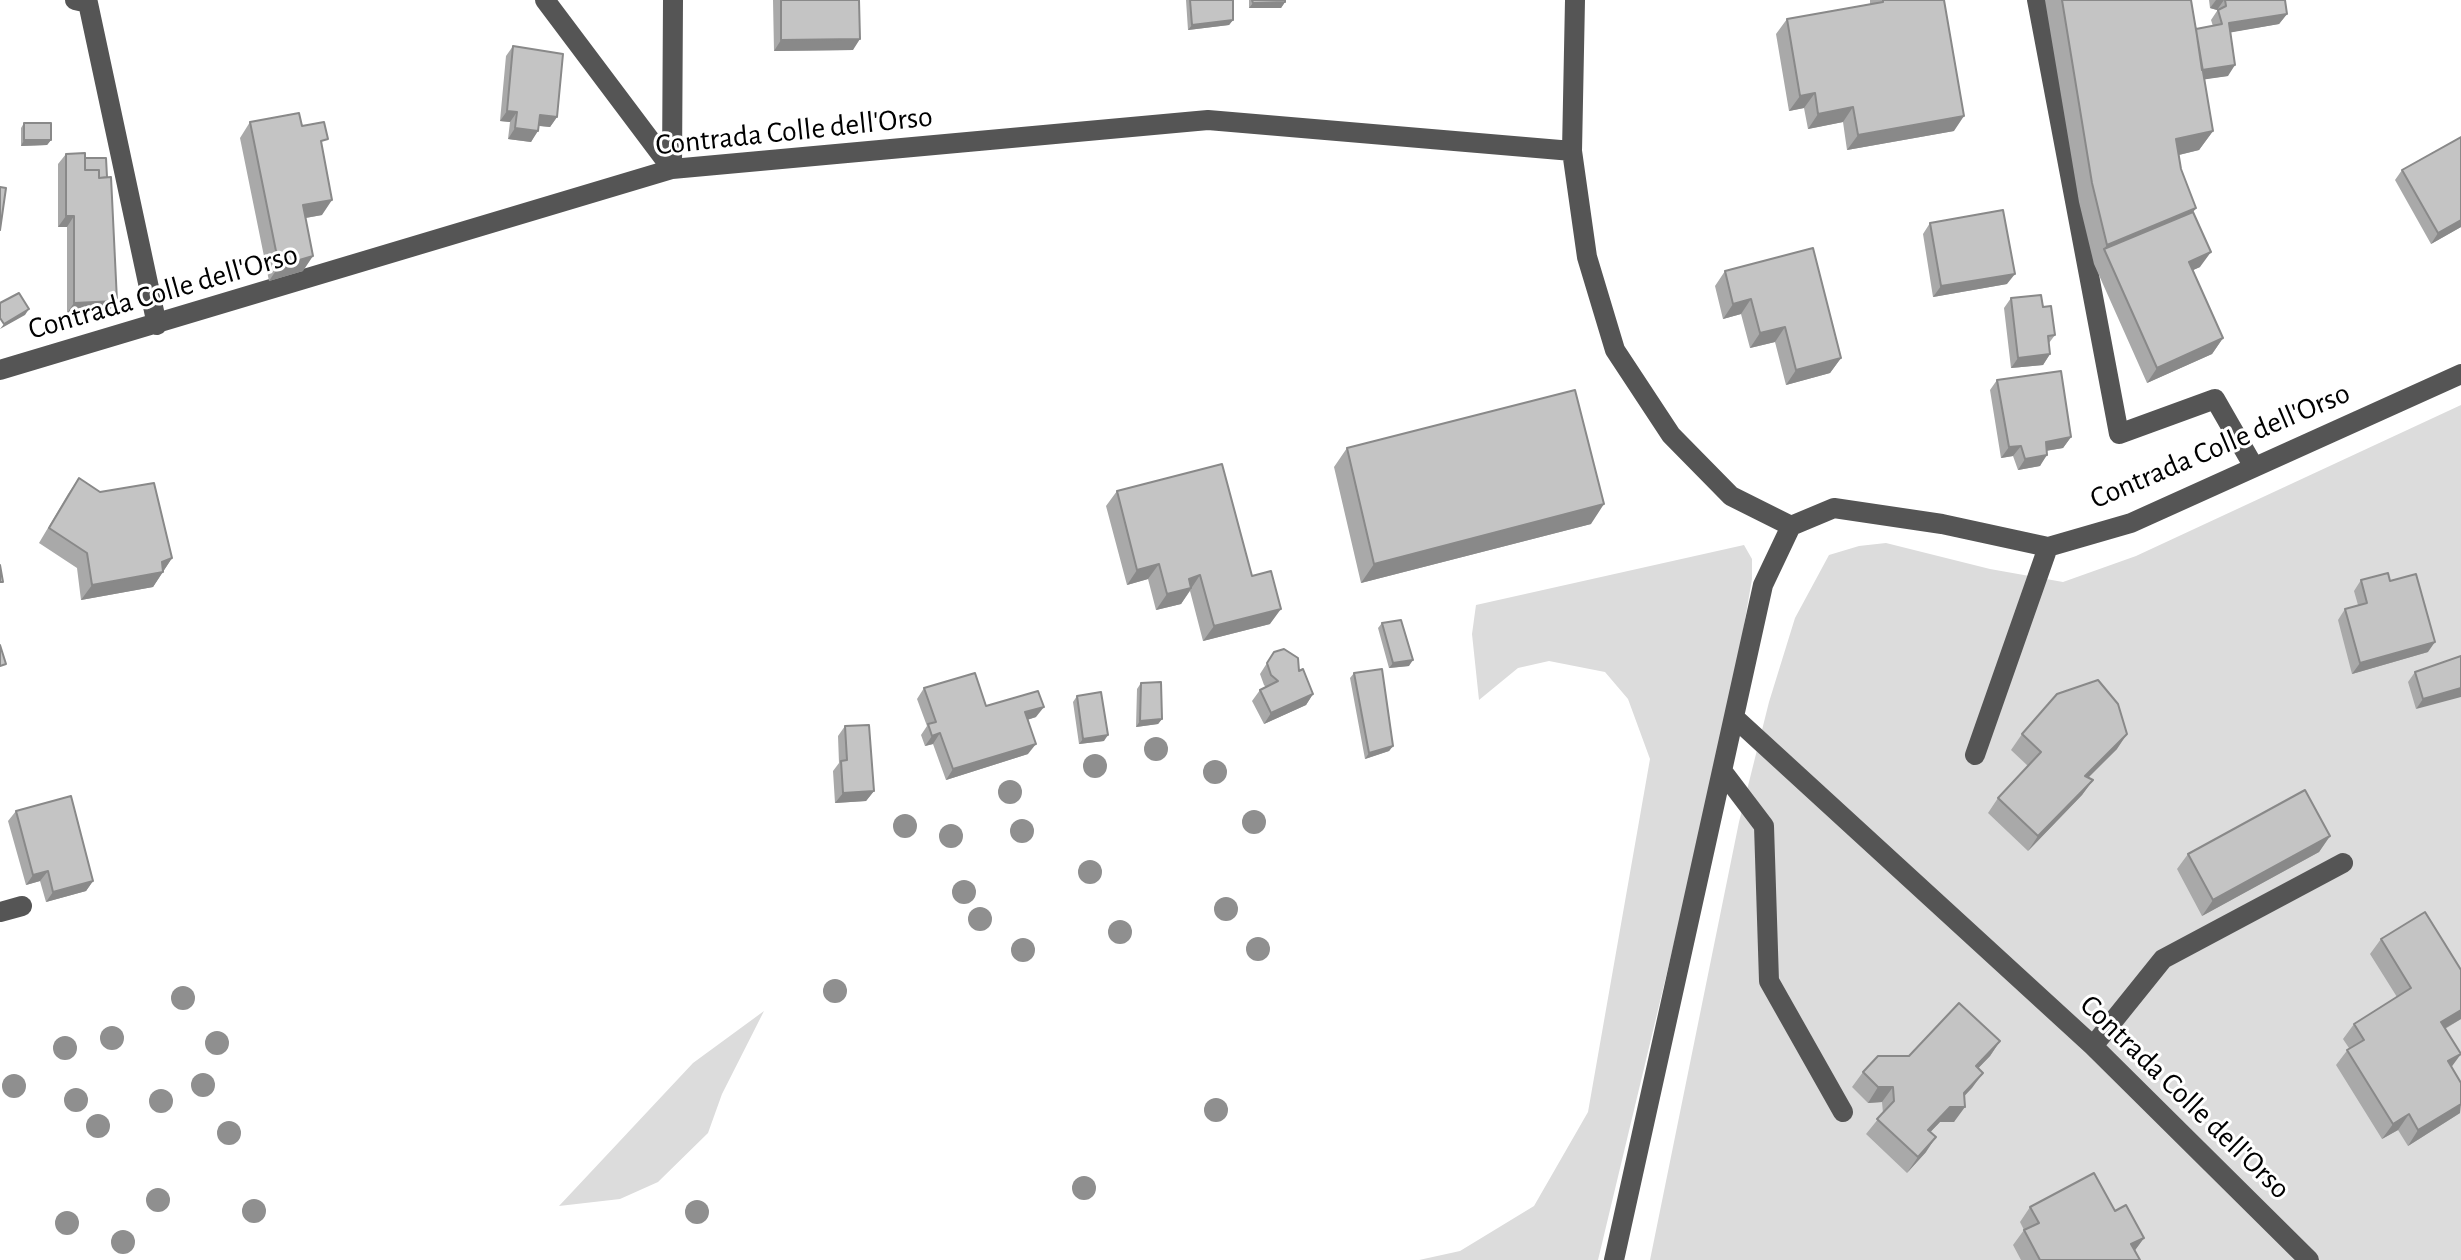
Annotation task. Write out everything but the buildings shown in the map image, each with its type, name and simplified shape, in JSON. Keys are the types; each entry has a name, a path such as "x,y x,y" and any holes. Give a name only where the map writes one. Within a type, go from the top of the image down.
{"street":[{"path":"75,0 88,3 157,325"},
{"path":"545,0 672,169"},
{"path":"672,169 673,0"},
{"path":"1575,0 1572,151 1587,257 1615,350 1671,435 1731,496 1791,526 1763,585 1616,1259"},
{"path":"2037,0 2119,434 2215,399 2254,467"},
{"name":"Contrada Colle dell'Orso","path":"0,370 672,169 1208,120 1572,151"},
{"name":"Contrada Colle dell'Orso","path":"1791,526 1834,508 1942,524 2048,547 2131,523 2461,374"},
{"path":"1975,755 2048,547"},
{"name":"Contrada Colle dell'Orso","path":"1736,719 2093,1046 2309,1260"},
{"path":"1723,772 1764,826 1769,981 1843,1112"},
{"path":"2093,1046 2163,959 2343,863"},
{"path":"0,912 22,906"}],"shaded area":[{"path":"2461,405 2461,1260 1650,1260 1739,822 1769,702 1795,618 1829,555 1859,546 1886,543 1990,569 2063,582 2136,556"},
{"path":"1744,545 1752,559 1752,579 1728,718 1598,1260 1419,1260 1460,1251 1534,1206 1588,1112 1650,759 1628,699 1605,672 1549,661 1518,668 1479,700 1472,634 1476,605"},
{"path":"764,1011 722,1094 708,1133 658,1182 620,1199 559,1206 693,1063"}]}
